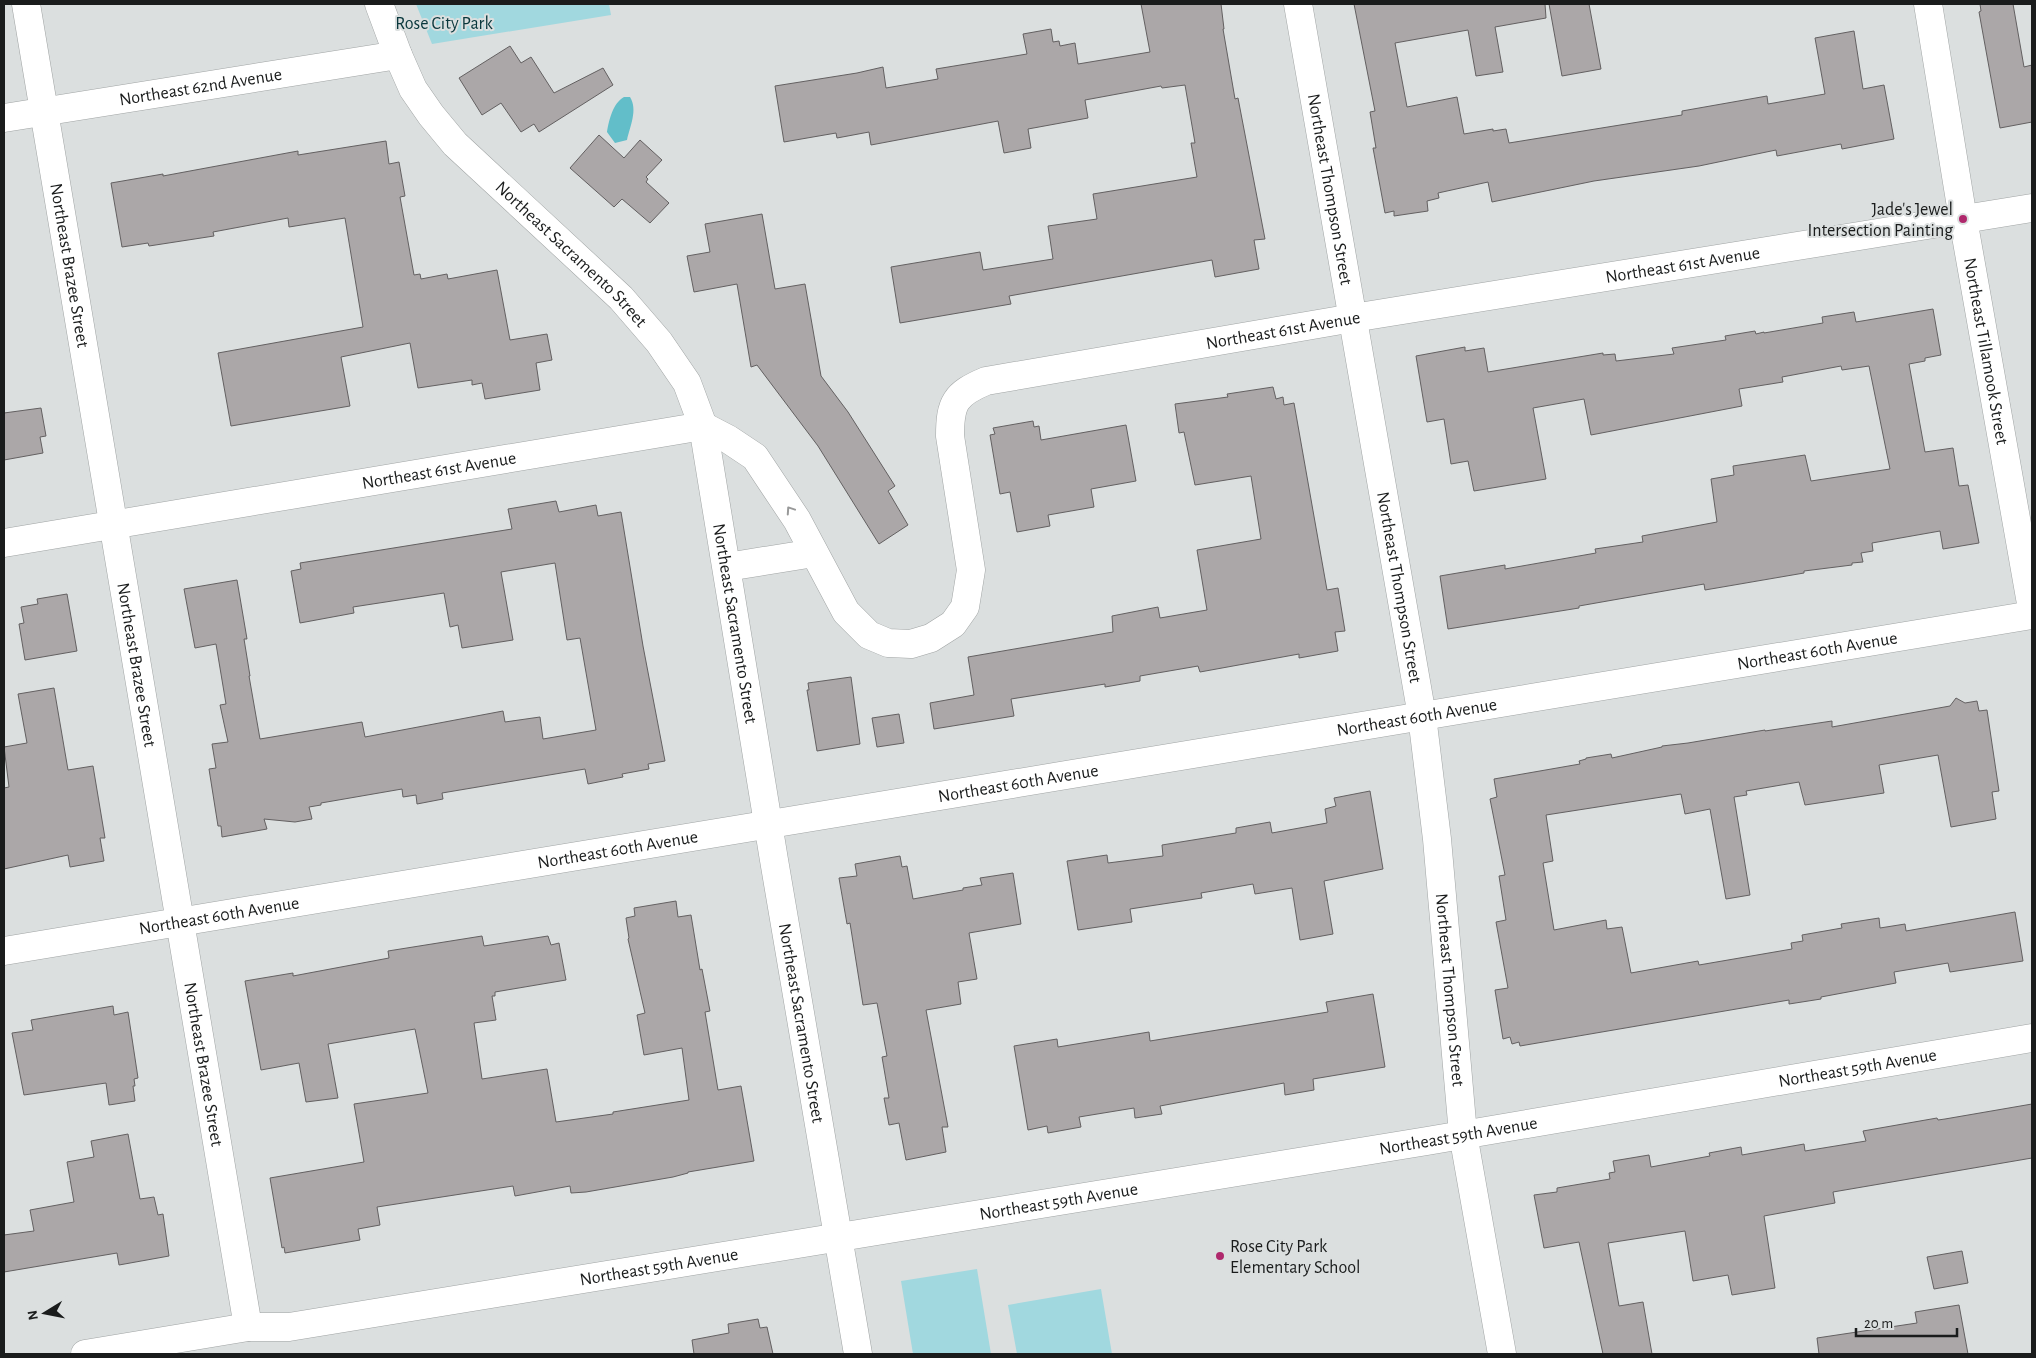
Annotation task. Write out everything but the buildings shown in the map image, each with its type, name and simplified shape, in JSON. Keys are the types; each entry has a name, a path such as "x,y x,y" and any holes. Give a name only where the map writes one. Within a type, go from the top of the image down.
{"street":[{"name":"Northeast Brazee Street","path":"26,4 248,1327"},
{"name":"Northeast Sacramento Street","path":"379,4 413,89 430,115 455,144 621,298 659,342 687,383 704,426 858,1354"},
{"name":"Northeast Thompson Street","path":"1298,4 1422,716 1437,838 1463,1134 1502,1354"},
{"name":"Northeast Tillamook Street","path":"1928,4 2032,609"},
{"name":"Northeast 62nd Avenue","path":"4,118 398,55"},
{"name":"Northeast 61st Avenue","path":"4,543 704,426 755,457 797,520 846,612 869,635 888,644 911,644 931,638 953,624 965,607 972,570 950,436 950,413 956,401 970,388 986,381 1353,318 2032,208"},
{"path":"726,567 814,553"},
{"name":"Northeast 60th Avenue","path":"4,951 2032,615"},
{"name":"Northeast 59th Avenue","path":"85,1354 248,1327 289,1327 1463,1134 2032,1038"}],"green space":[{"name":"Rose City Park","path":"416,4 609,4 611,15 432,44"},
{"path":"977,1269 991,1354 913,1354 901,1281"},
{"path":"1101,1289 1112,1354 1017,1354 1008,1305"}],"shaded area":[{"path":"624,97 630,97 633,107 633,118 627,140 615,143 607,132 614,108"}],"place":[{"name":"Jade's Jewel Intersection Painting","path":"1963,219"},
{"name":"Rose City Park Elementary School","path":"1220,1256"}]}
